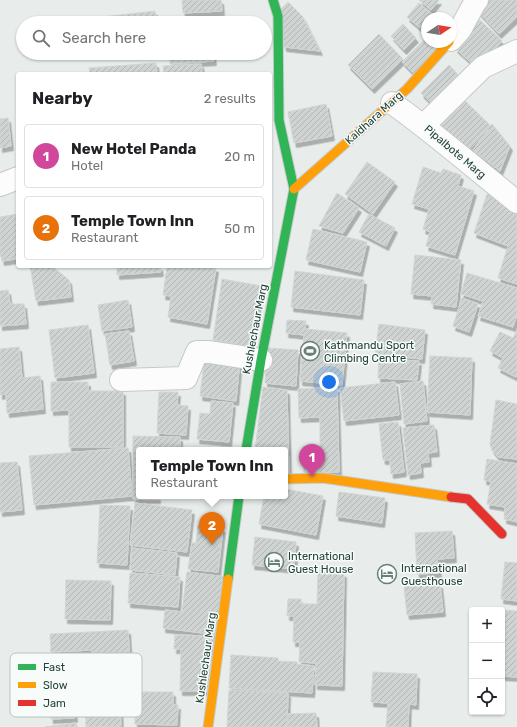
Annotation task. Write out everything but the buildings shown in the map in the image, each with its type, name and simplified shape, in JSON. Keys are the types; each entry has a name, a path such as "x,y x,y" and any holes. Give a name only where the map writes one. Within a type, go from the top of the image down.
{"street":[{"name":"Kushlechaur Marg","path":"246,447 260,360 294,189 275,121 278,16 273,0"},
{"path":"456,12 458,0"},
{"name":"Kaldhara Marg","path":"457,31 477,0"},
{"name":"Kaldhara Marg","path":"294,189 407,89 443,48"},
{"path":"424,125 483,67 517,51"},
{"name":"Pipalbote Marg","path":"392,103 424,125 466,162 517,202"},
{"path":"0,185 16,179"},
{"path":"121,380 186,378 197,352 209,352 260,360"},
{"path":"288,479 323,478 468,499 502,534"},
{"name":"Kushlechaur Marg","path":"208,727 239,499"}],"traffic: fast":[{"path":"246,447 261,360 294,189 279,120 278,16 273,0"},
{"path":"228,579 239,499"}],"traffic: slow":[{"path":"294,189 407,89 444,48"},
{"path":"288,479 323,478 451,497"},
{"path":"208,727 228,579"}],"traffic: jam":[{"path":"451,497 468,499 502,534"}],"place":[{"name":"Kathmandu Sport Climbing Centre","path":"310,351"},
{"name":"New Hotel Panda","path":"312,477"},
{"name":"Temple Town Inn","path":"212,545"},
{"name":"International Guest House","path":"274,562"},
{"name":"International Guesthouse","path":"387,574"}]}
